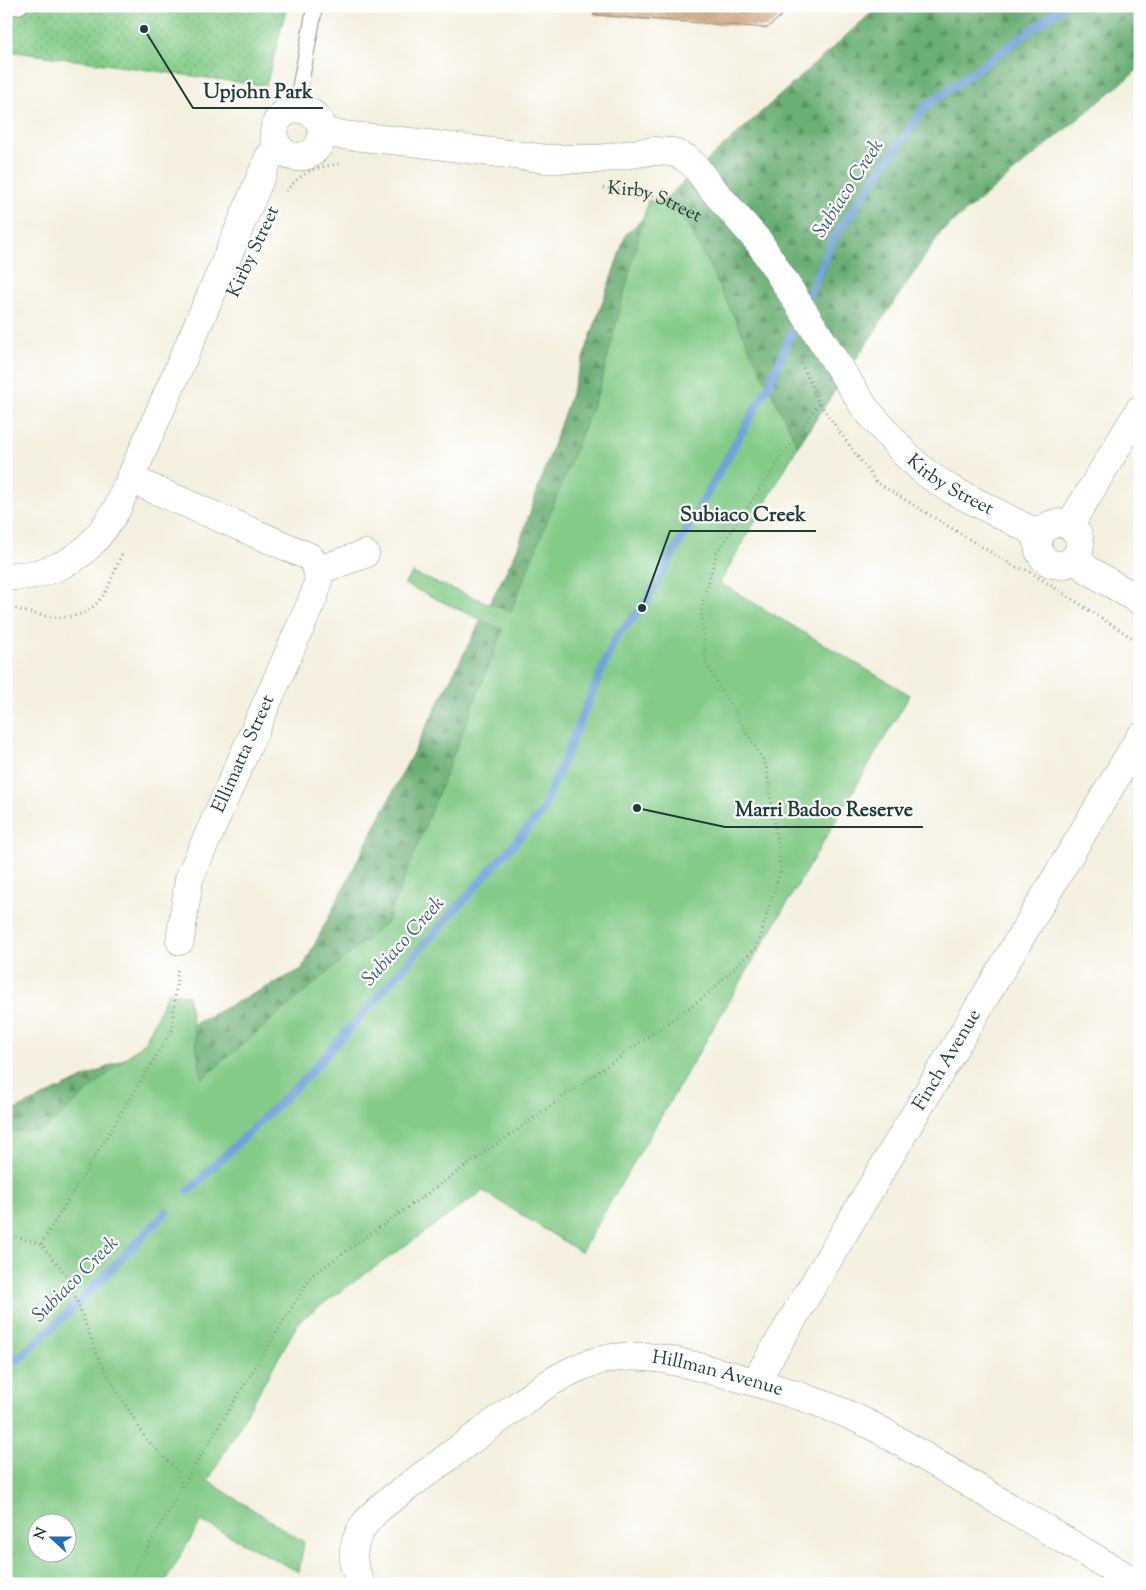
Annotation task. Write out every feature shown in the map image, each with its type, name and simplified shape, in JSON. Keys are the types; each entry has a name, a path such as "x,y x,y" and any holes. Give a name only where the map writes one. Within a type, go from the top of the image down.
{"street":[{"path":"296,108 304,108 318,117 323,133 318,147 306,156 290,156 284,153 274,139 274,130 280,115 287,110 296,108"},
{"name":"Kirby Street","path":"323,133 420,142 547,159 598,159 652,151 672,152 686,158 695,166 709,185 759,242 865,408 906,455 926,473 950,489 1040,535"},
{"name":"Kirby Street","path":"6,576 18,577 49,570 73,559 91,545 117,510 269,157 278,146"},
{"path":"1069,526 1140,409"},
{"path":"130,480 310,556 319,570 365,554"},
{"path":"1063,524 1069,526 1078,537 1080,544 1074,558 1069,562 1056,565 1044,559 1038,548 1040,535 1050,525 1063,524"},
{"path":"1074,558 1086,569 1140,601"},
{"name":"Ellimatta Street","path":"180,941 189,879 314,596 320,579 319,570"},
{"name":"Finch Avenue","path":"755,1382 1140,737"},
{"name":"Hillman Avenue","path":"361,1584 354,1565 355,1547 359,1532 368,1517 383,1505 532,1395 563,1375 587,1364 613,1358 648,1357 675,1361 755,1382 852,1415 1138,1584"}],"lane":[{"path":"14,7 20,6"},
{"path":"296,108 315,6"}],"path":[{"name":"Kirby Street","path":"281,198 296,179 320,167 345,163"},
{"name":"Kirby Street","path":"594,187 640,191 669,202 698,217 704,223"},
{"path":"127,1584 182,1487 311,1276 704,997 757,947 781,869 766,765 706,664 701,608 717,552 819,403"},
{"path":"6,606 54,618 70,618 90,609 103,596 127,542"},
{"path":"41,1244 172,1030 180,941"},
{"path":"6,1234 41,1244 68,1277 99,1360 146,1439 176,1470 182,1487"}],"green space":[{"path":"6,6 287,6 266,86 8,51 6,54"},
{"path":"879,6 1140,6 1140,68 941,232 690,608 392,1110 6,1475 6,1114 139,1052 302,969 517,550 626,234"},
{"path":"648,200 677,210 693,234 798,446 720,583 910,695 581,1252 483,1191 300,1320 208,1481 304,1542 299,1572 201,1521 164,1584 6,1584 6,1132 44,1130 146,1040 168,992 188,996 202,1079 387,922 503,630 404,584 412,573 511,612 600,387"}],"building":[{"path":"594,6 793,6 767,28 594,15"}],"waterway":[{"name":"Subiaco Creek","path":"805,303 834,237 925,106 1064,6"},
{"name":"Subiaco Creek","path":"189,1190 307,1076 541,813 616,636 642,608 769,384 799,315"},
{"name":"Subiaco Creek","path":"6,1370 78,1303 166,1212"},
{"path":"6,1351 18,1359"}],"place":[{"name":"Upjohn Park","path":"144,29"},
{"name":"Subiaco Creek","path":"642,608"},
{"name":"Marri Badoo Reserve","path":"637,808"}]}
